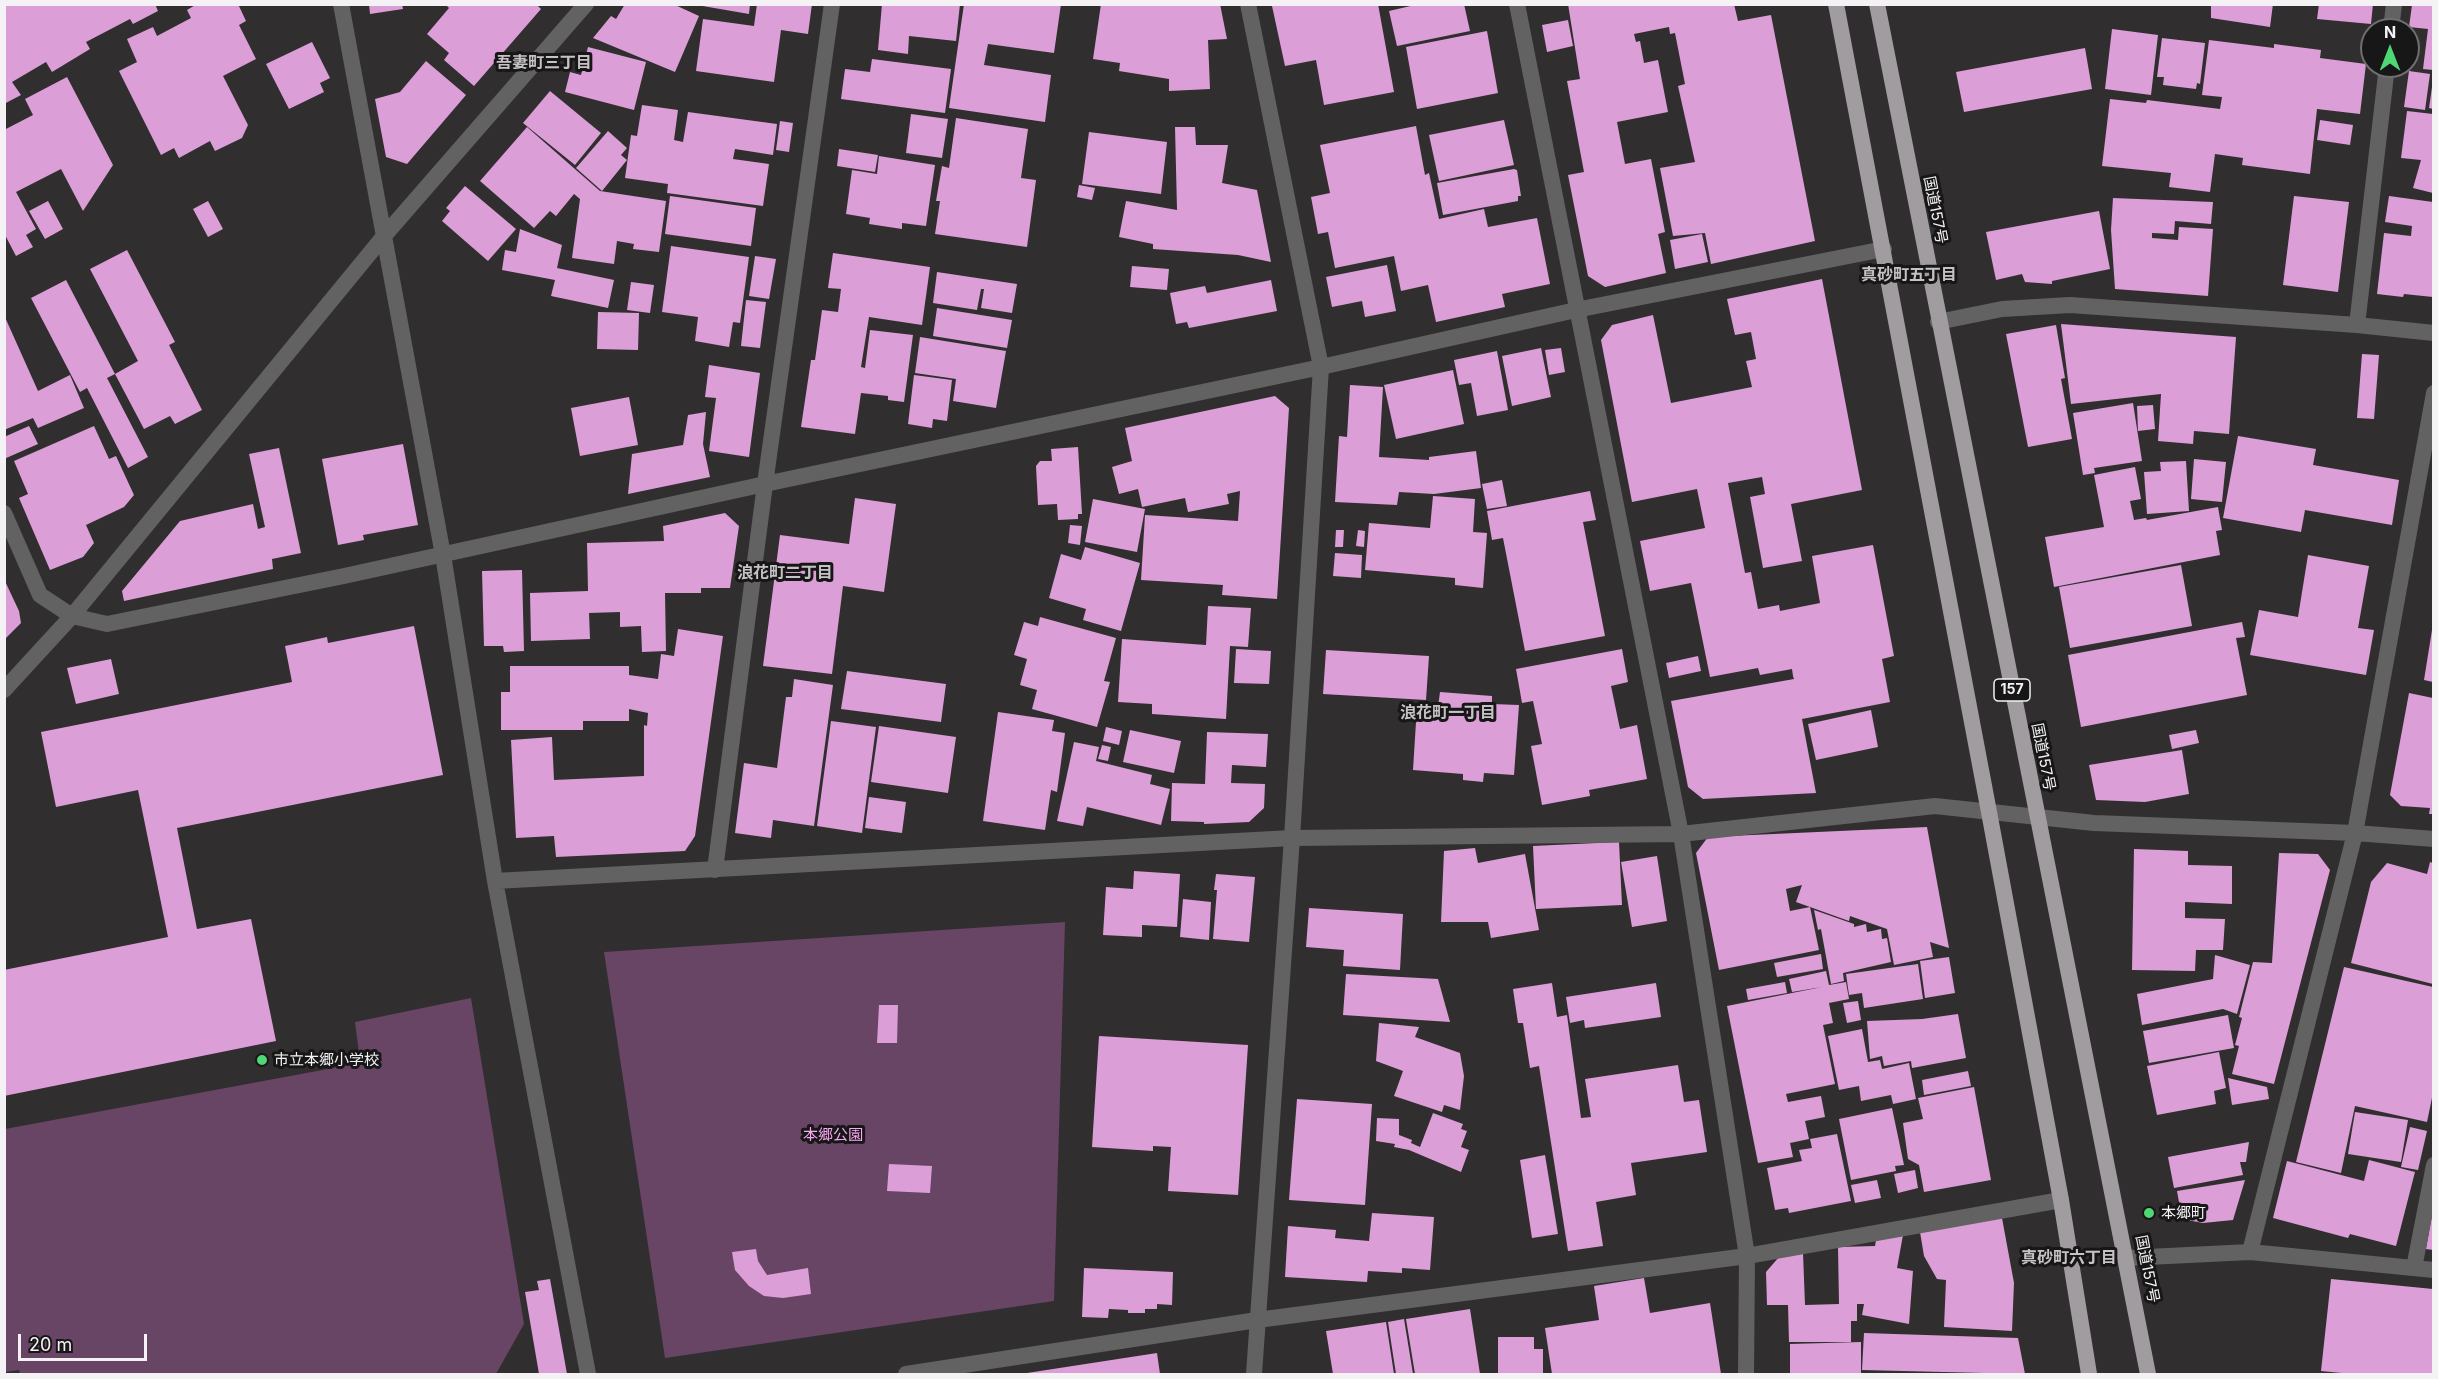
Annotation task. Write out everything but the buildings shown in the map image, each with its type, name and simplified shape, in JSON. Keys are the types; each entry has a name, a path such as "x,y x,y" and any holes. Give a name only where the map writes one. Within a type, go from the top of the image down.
{"highway":[{"path":"1836,4 1884,249 2061,1200 2089,1374"},
{"name":"国道157号","path":"1877,4 1938,322 2127,1258 2148,1374"}],"street":[{"path":"341,4 443,555 495,881 588,1374"},
{"path":"4,690 72,616 384,236 586,4"},
{"path":"715,870 765,484 832,4"},
{"path":"1248,4 1321,367 1292,838 1254,1374"},
{"path":"1517,4 1681,834 1747,1256 1746,1374"},
{"path":"2357,325 2386,78"},
{"path":"4,513 40,595 72,616 107,624 443,555 765,484 1321,367 1576,310 1884,249"},
{"path":"1938,322 2002,309 2070,305 2357,325 2433,333"},
{"path":"2250,1252 2355,833 2433,393"},
{"path":"495,881 1292,838 1681,834 1935,806 2094,823 2355,833 2433,839"},
{"path":"2414,1268 2433,1165"},
{"path":"906,1374 1257,1320 1747,1256 2061,1200"},
{"path":"2127,1258 2250,1252 2433,1270"}],"green space":[{"name":"本郷公園","path":"1065,922 1054,1301 665,1358 604,952"},
{"path":"471,998 524,1324 496,1374 20,1374 19,1370 5,1372 5,1129 344,1066 359,1053 355,1022"}],"place":[{"name":"市立本郷小学校","path":"262,1060"},
{"name":"本郷町","path":"2149,1213"}],"district":[{"name":"吾妻町三丁目","path":"544,63"},
{"name":"真砂町五丁目","path":"1909,275"},
{"name":"浪花町二丁目","path":"785,573"},
{"name":"浪花町一丁目","path":"1448,713"},
{"name":"真砂町六丁目","path":"2069,1258"}]}
